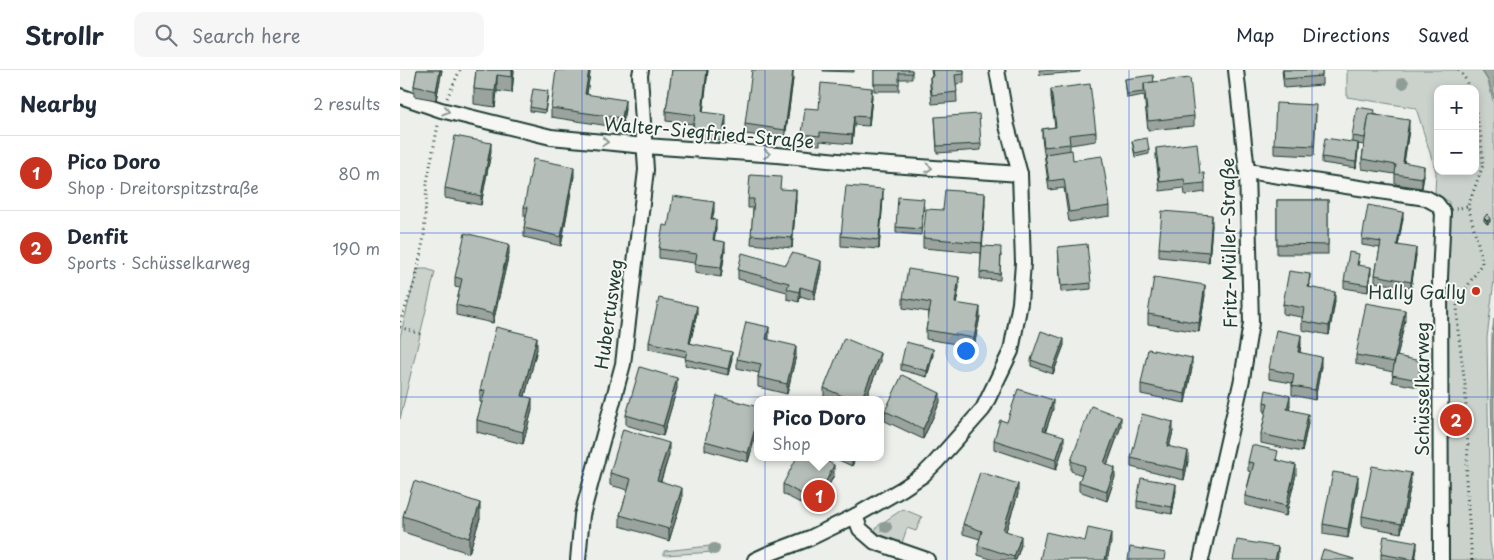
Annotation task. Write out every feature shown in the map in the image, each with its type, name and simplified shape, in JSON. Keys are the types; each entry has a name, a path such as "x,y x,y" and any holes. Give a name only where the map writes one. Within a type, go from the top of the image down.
{"street":[{"name":"Hubertusweg","path":"578,560 582,515 622,364 646,170 641,70"},
{"path":"755,560 810,538 855,516 902,489 936,462 983,409 1011,352 1020,303 1022,271 1020,174 1007,126 997,70"},
{"name":"Fritz-Müller-Straße","path":"1201,560 1242,379 1251,323 1247,171 1236,70"},
{"name":"Walter-Siegfried-Straße","path":"400,96 441,110 551,137 645,146 1020,174"},
{"name":"Schüsselkarweg","path":"1247,171 1426,198 1437,204 1444,212 1440,278 1441,560"},
{"path":"855,516 860,529 875,542 927,560"}],"path":[{"path":"400,322 416,279 424,236 427,182 441,110 460,70"},
{"path":"1459,70 1468,85"},
{"path":"1472,560 1466,481 1468,448 1465,385 1458,330 1457,303 1482,262 1468,206 1483,165 1479,128"},
{"path":"400,327 420,334"}],"shaded area":[{"path":"1347,70 1481,70 1488,81 1494,105 1494,280 1487,338 1490,542 1493,560 1448,560 1446,278 1450,231 1449,202 1435,192 1436,175 1479,175 1479,85 1434,85 1434,166 1416,108 1347,97"},
{"path":"1482,70 1494,70 1494,99 1489,82"},
{"path":"417,269 427,269 435,272 400,419 400,337"},
{"path":"1494,319 1494,518 1491,392"},
{"path":"903,509 922,517 916,531 907,528 902,543 879,534 875,530 879,525"},
{"path":"719,545 719,549 715,552 664,555 664,551"}],"building":[{"path":"417,70 440,70 436,91 414,86"},
{"path":"476,70 512,70 512,77 497,75 495,91 474,89"},
{"path":"556,70 589,70 585,94 625,100 622,118 551,108"},
{"path":"672,70 707,70 702,112 726,115 723,132 693,128 695,115 666,111"},
{"path":"752,70 793,70 785,130 745,124"},
{"path":"874,70 912,70 912,73 899,73 899,84 874,84"},
{"path":"932,70 964,70 964,74 955,75 957,92 932,95 930,77 933,76"},
{"path":"1283,70 1322,70 1322,76 1284,79"},
{"path":"1153,75 1154,82 1144,83 1144,92 1127,94 1125,79"},
{"path":"1190,78 1194,116 1148,121 1144,83"},
{"path":"821,83 872,88 869,117 854,116 852,135 820,132 820,136 802,134 805,108 819,109"},
{"path":"1090,84 1096,132 1069,135 1070,144 1044,147 1042,129 1056,127 1051,89"},
{"path":"533,89 548,91 545,110 530,107"},
{"path":"1276,103 1316,105 1314,146 1274,144"},
{"path":"1357,107 1375,110 1374,114 1369,114 1365,138 1352,136"},
{"path":"979,114 981,144 937,146 935,117"},
{"path":"1369,114 1409,120 1403,162 1424,166 1422,178 1395,174 1396,165 1362,159"},
{"path":"455,136 491,143 481,196 445,188"},
{"path":"1147,138 1149,150 1135,153 1132,141"},
{"path":"1325,138 1358,143 1356,162 1322,157"},
{"path":"1197,143 1200,173 1204,173 1205,183 1185,185 1184,179 1160,182 1156,148"},
{"path":"1072,150 1073,160 1102,156 1110,206 1069,212 1064,179 1049,181 1045,154"},
{"path":"533,159 574,167 561,237 524,228 528,207 524,207"},
{"path":"750,175 781,177 780,189 796,190 792,238 751,235 754,199 748,199"},
{"path":"846,186 883,189 879,240 841,236"},
{"path":"945,190 985,193 982,243 923,238 926,209 943,210"},
{"path":"673,196 714,202 711,219 716,220 713,240 725,242 721,267 695,264 697,254 659,249 663,225 668,226"},
{"path":"898,197 924,199 921,229 896,227"},
{"path":"1277,200 1328,200 1328,245 1277,244"},
{"path":"1368,205 1403,212 1397,245 1416,248 1411,282 1375,275 1381,242 1362,239"},
{"path":"1162,211 1212,215 1209,252 1159,248"},
{"path":"1487,214 1490,219 1487,221 1484,218"},
{"path":"465,233 509,244 493,314 456,305 462,279 455,277"},
{"path":"1087,244 1091,283 1061,286 1058,247"},
{"path":"982,246 1001,247 1000,274 980,272"},
{"path":"1349,252 1359,254 1357,265 1371,267 1368,285 1344,281"},
{"path":"742,253 786,265 792,253 821,261 814,291 800,287 799,292 787,289 789,283 738,270"},
{"path":"908,269 959,277 955,303 980,307 974,338 926,330 931,303 903,298"},
{"path":"1289,271 1310,274 1308,287 1335,292 1329,326 1302,321 1304,308 1283,304"},
{"path":"1154,277 1205,285 1199,323 1148,314"},
{"path":"659,298 697,306 689,343 732,352 728,369 685,359 687,351 649,342"},
{"path":"1366,303 1405,310 1394,362 1356,355"},
{"path":"746,322 769,327 766,339 796,346 787,384 758,377 761,364 737,359"},
{"path":"496,327 537,337 522,396 532,398 523,432 477,420 485,391 480,390"},
{"path":"1276,330 1301,335 1298,352 1321,357 1315,390 1292,386 1294,374 1269,369"},
{"path":"1041,331 1064,339 1053,368 1031,360"},
{"path":"844,338 880,353 863,396 843,396 824,388"},
{"path":"906,342 933,349 927,371 901,364"},
{"path":"1148,349 1192,358 1185,394 1141,384"},
{"path":"1396,356 1421,361 1418,380 1392,375"},
{"path":"640,367 677,378 663,426 626,415"},
{"path":"902,375 940,393 923,429 885,411"},
{"path":"1018,389 1053,400 1043,430 1064,436 1056,460 994,440 1000,420 1007,422"},
{"path":"1266,390 1290,396 1287,409 1308,414 1302,443 1261,434 1268,403 1264,402"},
{"path":"717,396 754,406 754,432 748,453 705,441"},
{"path":"1091,406 1121,417 1104,463 1115,468 1107,491 1079,482 1085,466 1071,461"},
{"path":"1142,414 1173,422 1167,446 1188,451 1184,470 1131,458"},
{"path":"623,429 669,443 657,480 682,488 669,529 620,515 631,479 610,473"},
{"path":"1252,445 1278,451 1276,460 1296,465 1286,506 1245,496 1254,463 1248,462"},
{"path":"795,461 826,461 834,465 816,502 783,484"},
{"path":"1372,466 1411,473 1401,524 1362,516"},
{"path":"980,472 1018,484 1003,530 1021,536 1014,557 978,545 982,531 963,524"},
{"path":"1333,472 1358,476 1348,529 1323,524"},
{"path":"1141,478 1176,484 1172,507 1137,501"},
{"path":"414,481 480,503 469,538 403,516"},
{"path":"1088,528 1111,533 1105,560 1040,560 1046,532 1085,541"},
{"path":"1384,536 1417,542 1414,560 1381,554"},
{"path":"1237,540 1278,547 1275,560 1233,560"},
{"path":"1130,547 1166,553 1165,560 1128,560"},
{"path":"1323,550 1354,559 1354,560 1320,560"}],"place":[{"name":"Hally Gally","path":"1476,291"},
{"name":"Denfit","path":"1456,420"},
{"name":"Pico Doro","path":"819,496"}]}
